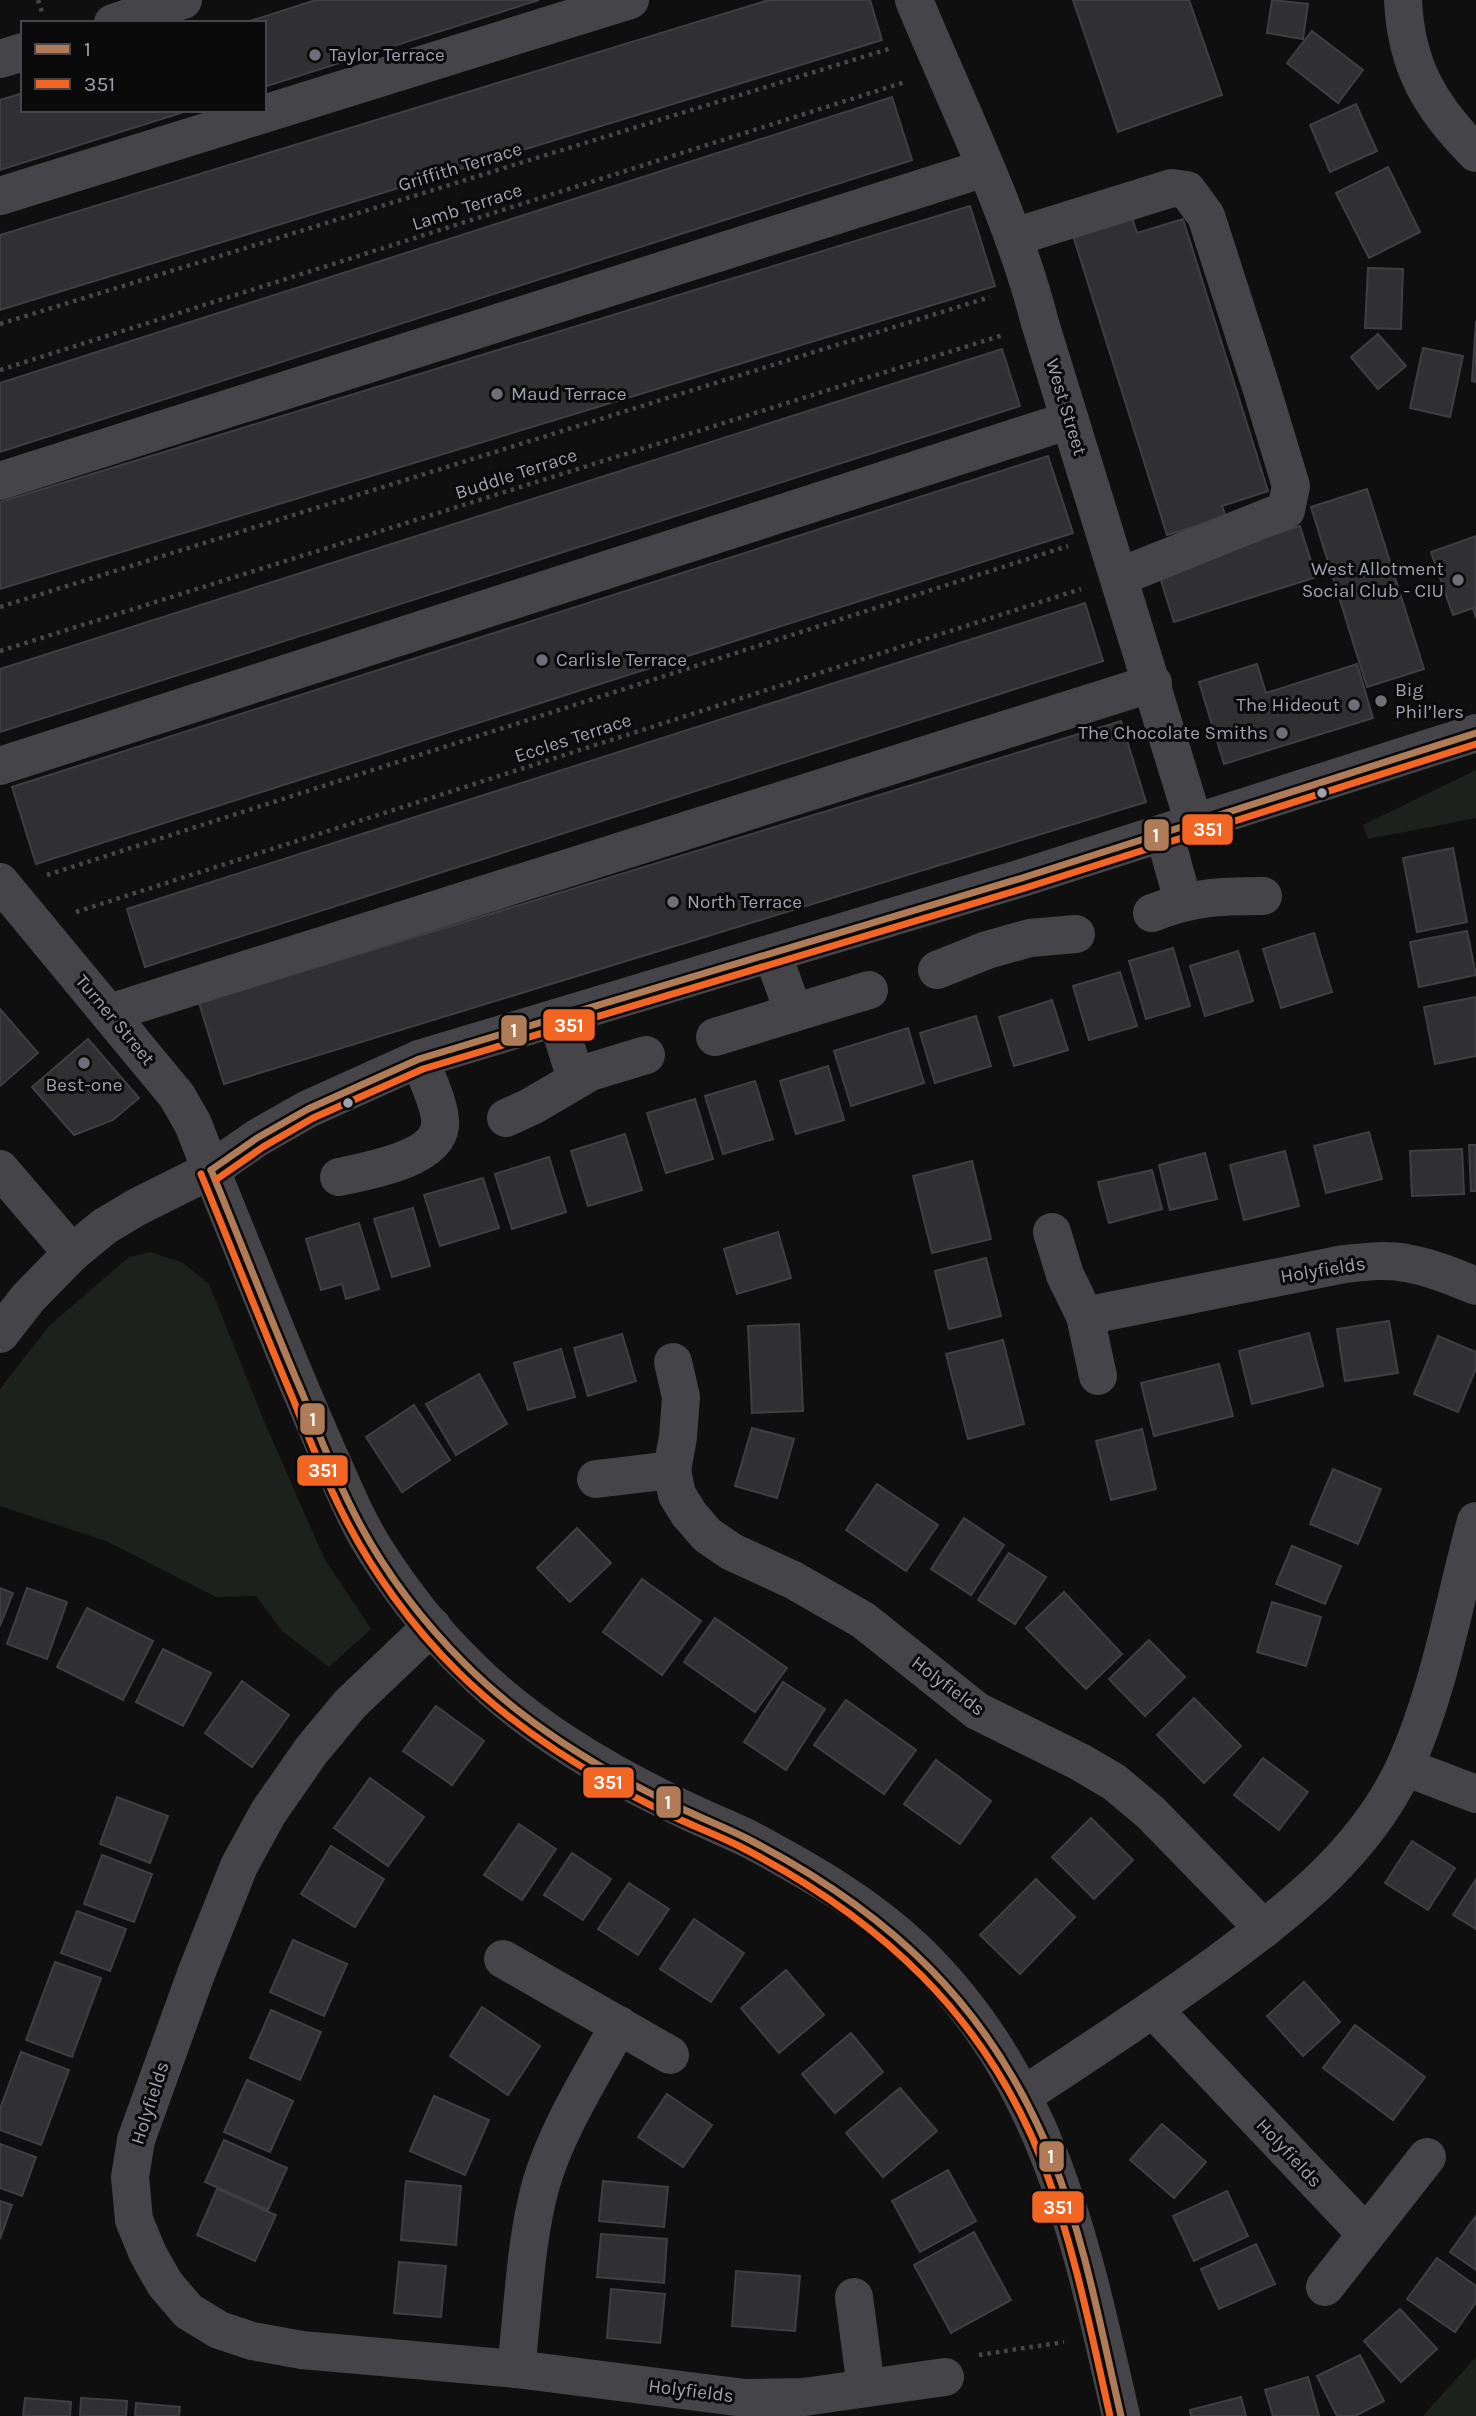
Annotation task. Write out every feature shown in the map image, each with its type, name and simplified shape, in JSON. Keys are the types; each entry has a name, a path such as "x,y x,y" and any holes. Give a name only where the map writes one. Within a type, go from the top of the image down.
{"street":[{"path":"119,21 183,0"},
{"path":"0,196 630,0"},
{"name":"West Street","path":"914,0 1014,237 1153,683 1179,828 1167,907 1223,896 1263,896"},
{"path":"1403,0 1410,51 1425,89 1447,124 1476,153"},
{"path":"0,59 21,53"},
{"path":"0,481 985,168"},
{"path":"1014,237 1172,188 1187,190 1206,216 1292,486 1286,510 1119,577"},
{"path":"0,766 1070,420"},
{"path":"109,1013 1153,683"},
{"path":"0,1334 28,1298 72,1253 105,1226 211,1170 257,1138 308,1109 419,1059 1022,878 1476,733"},
{"path":"1022,878 1030,938"},
{"name":"Turner Street","path":"3,885 177,1096 194,1124 211,1170"},
{"path":"937,970 987,950 1030,938 1076,934"},
{"path":"772,953 794,1013"},
{"path":"715,1037 869,990"},
{"path":"557,1018 576,1079"},
{"path":"506,1118 590,1072 646,1055"},
{"path":"339,1177 400,1162 420,1152 433,1140 440,1127 439,1112 419,1059"},
{"path":"0,1169 72,1253"},
{"path":"211,1170 292,1370 352,1508 378,1554 432,1626 467,1665 514,1707 566,1745 621,1778 808,1871 862,1906 914,1949 961,2000 994,2045 1024,2095 1056,2170 1078,2240 1121,2416"},
{"path":"1052,1232 1065,1275 1085,1316 1098,1376"},
{"name":"Holyfields","path":"1085,1316 1344,1264 1380,1261 1405,1263 1446,1274 1476,1286"},
{"path":"596,1479 671,1470 678,1437 681,1396 673,1362"},
{"name":"Holyfields","path":"671,1470 677,1495 707,1535 732,1552 793,1580 863,1620 977,1712 1080,1762 1114,1782 1151,1813 1264,1929"},
{"path":"1024,2095 1154,2010 1264,1929 1322,1880 1346,1855 1376,1815 1405,1767 1429,1706 1476,1521"},
{"name":"Holyfields","path":"432,1626 350,1704 311,1751 268,1813 239,1866 196,1974 136,2140 130,2178 134,2220 148,2254 165,2284 188,2311 219,2330 252,2341 302,2350 516,2369 745,2398 804,2397 946,2377"},
{"path":"1405,1767 1476,1794"},
{"path":"503,1959 670,2055"},
{"name":"Holyfields","path":"1154,2010 1366,2234"},
{"path":"516,2369 534,2213 542,2182 555,2147 619,2025"},
{"path":"1325,2287 1427,2157"},
{"path":"854,2297 866,2388"}],"path":[{"path":"38,0 44,21"},
{"name":"Griffith Terrace","path":"0,324 936,53"},
{"name":"Lamb Terrace","path":"0,370 936,53"},
{"path":"0,607 1030,285"},
{"name":"Buddle Terrace","path":"0,651 1040,323"},
{"path":"3,885 1105,534"},
{"name":"Eccles Terrace","path":"36,925 1119,577"},
{"path":"946,2377 947,2360 1103,2336"}],"shaded area":[{"path":"1476,770 1476,818 1368,839 1363,825"},
{"path":"150,1252 183,1263 209,1284 264,1421 325,1560 371,1629 329,1667 282,1631 256,1596 216,1597 106,1541 0,1506 0,1389 49,1326 129,1257"},
{"path":"1476,2357 1476,2416 1423,2416"}],"building":[{"name":"Taylor Terrace","path":"316,0 539,0 266,86 266,21 250,21"},
{"path":"769,0 870,0 882,40 0,310 0,235"},
{"path":"1073,0 1189,0 1222,95 1118,132"},
{"path":"1272,0 1308,4 1303,39 1267,33"},
{"path":"1312,31 1363,70 1338,103 1287,63"},
{"path":"21,94 21,112 184,112 0,170 0,100"},
{"path":"892,97 912,160 0,452 0,383"},
{"path":"1356,104 1377,151 1330,172 1310,125"},
{"path":"1388,167 1420,232 1369,258 1336,193"},
{"name":"Maud Terrace","path":"970,206 995,286 0,589 0,502"},
{"path":"1130,211 1137,233 1183,219 1268,491 1222,506 1226,517 1167,535 1071,229"},
{"path":"1368,268 1403,269 1401,329 1365,328"},
{"path":"1476,321 1476,382 1472,381"},
{"path":"1378,334 1406,366 1378,389 1351,357"},
{"path":"1423,348 1463,356 1450,417 1410,408"},
{"path":"1002,349 1020,406 0,732 0,669"},
{"name":"Carlisle Terrace","path":"1048,456 1073,533 36,864 12,787"},
{"path":"1367,489 1424,669 1367,687 1311,507"},
{"path":"1300,526 1316,577 1174,622 1158,571"},
{"name":"West Allotment Social Club - CIU","path":"1476,536 1476,618 1473,608 1453,615 1431,552"},
{"path":"1085,603 1103,661 145,967 127,909"},
{"path":"1257,664 1266,693 1357,664 1373,718 1224,764 1199,682"},
{"name":"North Terrace","path":"1121,721 1146,802 224,1084 199,1003"},
{"path":"1453,848 1467,922 1417,932 1403,858"},
{"path":"1467,931 1476,975 1419,987 1410,942"},
{"path":"1314,933 1332,992 1281,1008 1263,949"},
{"path":"1173,948 1190,1006 1146,1019 1129,961"},
{"path":"1238,951 1253,1001 1205,1016 1190,966"},
{"path":"1120,972 1137,1026 1089,1040 1073,986"},
{"path":"1476,997 1476,1056 1435,1064 1424,1007"},
{"path":"1052,1000 1068,1050 1014,1066 999,1017"},
{"path":"0,1009 38,1053 0,1086"},
{"path":"976,1016 991,1066 935,1083 920,1033"},
{"path":"908,1028 924,1083 851,1106 834,1051"},
{"name":"Best-one","path":"88,1039 139,1098 113,1120 74,1135 32,1087"},
{"path":"828,1066 844,1120 796,1134 780,1081"},
{"path":"755,1081 773,1139 723,1154 705,1096"},
{"path":"695,1099 713,1159 666,1173 647,1113"},
{"path":"1369,1132 1382,1179 1326,1193 1314,1146"},
{"path":"625,1134 642,1190 588,1206 571,1151"},
{"path":"1469,1145 1476,1145 1476,1191 1471,1191"},
{"path":"1462,1149 1464,1194 1412,1196 1410,1151"},
{"path":"1285,1151 1299,1206 1244,1220 1230,1165"},
{"path":"1205,1153 1217,1199 1170,1210 1159,1165"},
{"path":"549,1157 566,1212 512,1229 495,1174"},
{"path":"972,1161 991,1239 932,1253 913,1176"},
{"path":"1152,1170 1162,1209 1109,1223 1098,1182"},
{"path":"483,1178 499,1228 440,1246 424,1195"},
{"path":"413,1208 430,1266 392,1277 374,1219"},
{"path":"359,1223 379,1289 346,1299 342,1284 321,1290 306,1239"},
{"path":"778,1232 791,1278 737,1294 724,1249"},
{"path":"986,1258 1001,1316 949,1329 935,1271"},
{"path":"1389,1321 1398,1373 1345,1381 1337,1329"},
{"path":"799,1324 803,1411 752,1413 748,1326"},
{"path":"1309,1333 1323,1386 1252,1404 1239,1351"},
{"path":"622,1334 636,1381 588,1396 574,1348"},
{"path":"1438,1336 1476,1352 1476,1368 1458,1412 1414,1394"},
{"path":"1003,1340 1024,1424 968,1439 946,1354"},
{"path":"561,1349 575,1397 528,1410 514,1363"},
{"path":"1219,1364 1233,1416 1154,1436 1141,1383"},
{"path":"479,1374 507,1424 456,1455 426,1404"},
{"path":"414,1405 450,1460 402,1492 366,1437"},
{"path":"752,1428 794,1439 777,1498 735,1486"},
{"path":"1142,1429 1156,1489 1111,1500 1096,1441"},
{"path":"1333,1469 1381,1489 1358,1544 1310,1524"},
{"path":"877,1484 938,1525 906,1571 846,1530"},
{"path":"964,1518 1004,1545 971,1595 931,1569"},
{"path":"577,1528 611,1563 570,1602 537,1568"},
{"path":"1292,1546 1341,1566 1325,1604 1276,1584"},
{"path":"1009,1553 1046,1577 1015,1624 978,1600"},
{"path":"642,1579 701,1621 662,1675 603,1632"},
{"path":"0,1588 13,1593 0,1626"},
{"path":"27,1588 67,1602 47,1659 7,1644"},
{"path":"1064,1592 1122,1654 1086,1689 1026,1628"},
{"path":"1272,1602 1321,1617 1306,1666 1257,1652"},
{"path":"87,1608 153,1641 123,1700 57,1667"},
{"path":"715,1618 787,1668 755,1712 684,1662"},
{"path":"1149,1640 1185,1677 1145,1716 1109,1679"},
{"path":"163,1649 211,1673 183,1726 136,1702"},
{"path":"242,1681 289,1715 252,1767 205,1733"},
{"path":"783,1682 825,1709 786,1770 744,1742"},
{"path":"1194,1698 1241,1746 1204,1783 1157,1735"},
{"path":"846,1700 916,1750 884,1794 814,1745"},
{"path":"436,1706 484,1741 452,1785 403,1751"},
{"path":"1263,1758 1308,1792 1279,1830 1234,1795"},
{"path":"936,1760 991,1801 960,1844 904,1804"},
{"path":"370,1778 424,1817 388,1866 334,1828"},
{"path":"117,1797 168,1816 150,1863 100,1844"},
{"path":"1091,1818 1133,1860 1094,1899 1052,1857"},
{"path":"519,1824 556,1849 522,1900 484,1875"},
{"path":"1412,1841 1455,1868 1428,1910 1385,1883"},
{"path":"331,1846 384,1879 355,1927 301,1894"},
{"path":"572,1853 611,1879 583,1920 544,1895"},
{"path":"102,1855 152,1874 134,1922 84,1904"},
{"path":"1036,1879 1075,1917 1020,1974 980,1935"},
{"path":"1476,1879 1476,1929 1453,1915"},
{"path":"629,1883 669,1909 638,1955 598,1929"},
{"path":"77,1911 126,1929 110,1971 61,1953"},
{"path":"694,1919 744,1953 711,2002 660,1969"},
{"path":"293,1940 347,1964 324,2016 270,1992"},
{"path":"55,1962 101,1978 72,2057 26,2040"},
{"path":"786,1970 824,2015 779,2053 741,2008"},
{"path":"1304,1982 1340,2022 1303,2056 1267,2016"},
{"path":"482,2007 540,2046 508,2095 450,2056"},
{"path":"271,2010 321,2032 300,2080 250,2058"},
{"path":"1355,2025 1425,2077 1393,2120 1323,2068"},
{"path":"851,2033 883,2072 835,2113 802,2074"},
{"path":"21,2052 69,2070 41,2145 0,2130 0,2109"},
{"path":"247,2080 293,2101 270,2152 224,2132"},
{"path":"900,2088 937,2131 883,2177 846,2133"},
{"path":"667,2094 712,2125 683,2167 638,2137"},
{"path":"434,2096 489,2120 465,2175 410,2151"},
{"path":"1162,2124 1206,2162 1174,2198 1130,2160"},
{"path":"224,2140 287,2168 268,2210 205,2182"},
{"path":"0,2144 36,2157 22,2196 0,2188"},
{"path":"948,2170 976,2221 920,2252 892,2201"},
{"path":"406,2181 461,2186 456,2245 401,2240"},
{"path":"603,2181 668,2187 664,2227 599,2221"},
{"path":"217,2189 276,2215 255,2261 197,2235"},
{"path":"1227,2191 1248,2236 1194,2261 1173,2216"},
{"path":"0,2201 12,2205 0,2239"},
{"path":"1476,2216 1476,2270 1450,2252"},
{"path":"974,2232 1011,2300 951,2333 914,2265"},
{"path":"601,2234 667,2239 664,2283 597,2277"},
{"path":"1256,2244 1275,2284 1219,2309 1201,2269"},
{"path":"1437,2258 1476,2286 1476,2302 1455,2332 1407,2299"},
{"path":"399,2262 446,2266 441,2317 394,2313"},
{"path":"736,2271 800,2276 795,2331 732,2326"},
{"path":"611,2289 665,2294 660,2343 607,2338"},
{"path":"1400,2309 1437,2349 1401,2382 1364,2341"},
{"path":"1360,2355 1384,2401 1355,2416 1337,2416 1317,2376"},
{"path":"1308,2377 1319,2416 1273,2416 1265,2390"},
{"path":"1241,2397 1246,2416 1191,2416 1190,2410"},
{"path":"25,2398 71,2402 70,2416 23,2416"},
{"path":"81,2398 127,2401 126,2416 80,2416"},
{"path":"136,2403 180,2407 179,2416 135,2416"}],"transit line":[{"name":"1","path":"211,1170 257,1138 308,1109 419,1059 1022,878 1476,733"},
{"name":"351","path":"217,1179 263,1147 313,1118 423,1069 1025,888 1476,744"},
{"name":"1","path":"211,1170 351,1507 388,1570 448,1647 512,1706 562,1743 644,1790 746,1838 846,1898 890,1932 930,1969 966,2009 999,2054 1027,2104 1064,2189 1083,2253 1121,2416"},
{"name":"351","path":"201,1174 310,1441 352,1532 409,1617 442,1655 506,1715 583,1768 666,1813 739,1846 838,1905 923,1977 960,2018 992,2063 1020,2112 1044,2166 1073,2259 1110,2416"}],"place":[{"name":"Taylor Terrace","path":"315,55"},
{"name":"Maud Terrace","path":"497,394"},
{"name":"West Allotment Social Club - CIU","path":"1458,580"},
{"name":"Carlisle Terrace","path":"542,660"},
{"name":"Big Phil’lers","path":"1381,701"},
{"name":"The Hideout","path":"1354,705"},
{"name":"The Chocolate Smiths","path":"1282,733"},
{"name":"North Terrace","path":"673,902"},
{"name":"Best-one","path":"84,1063"}]}
